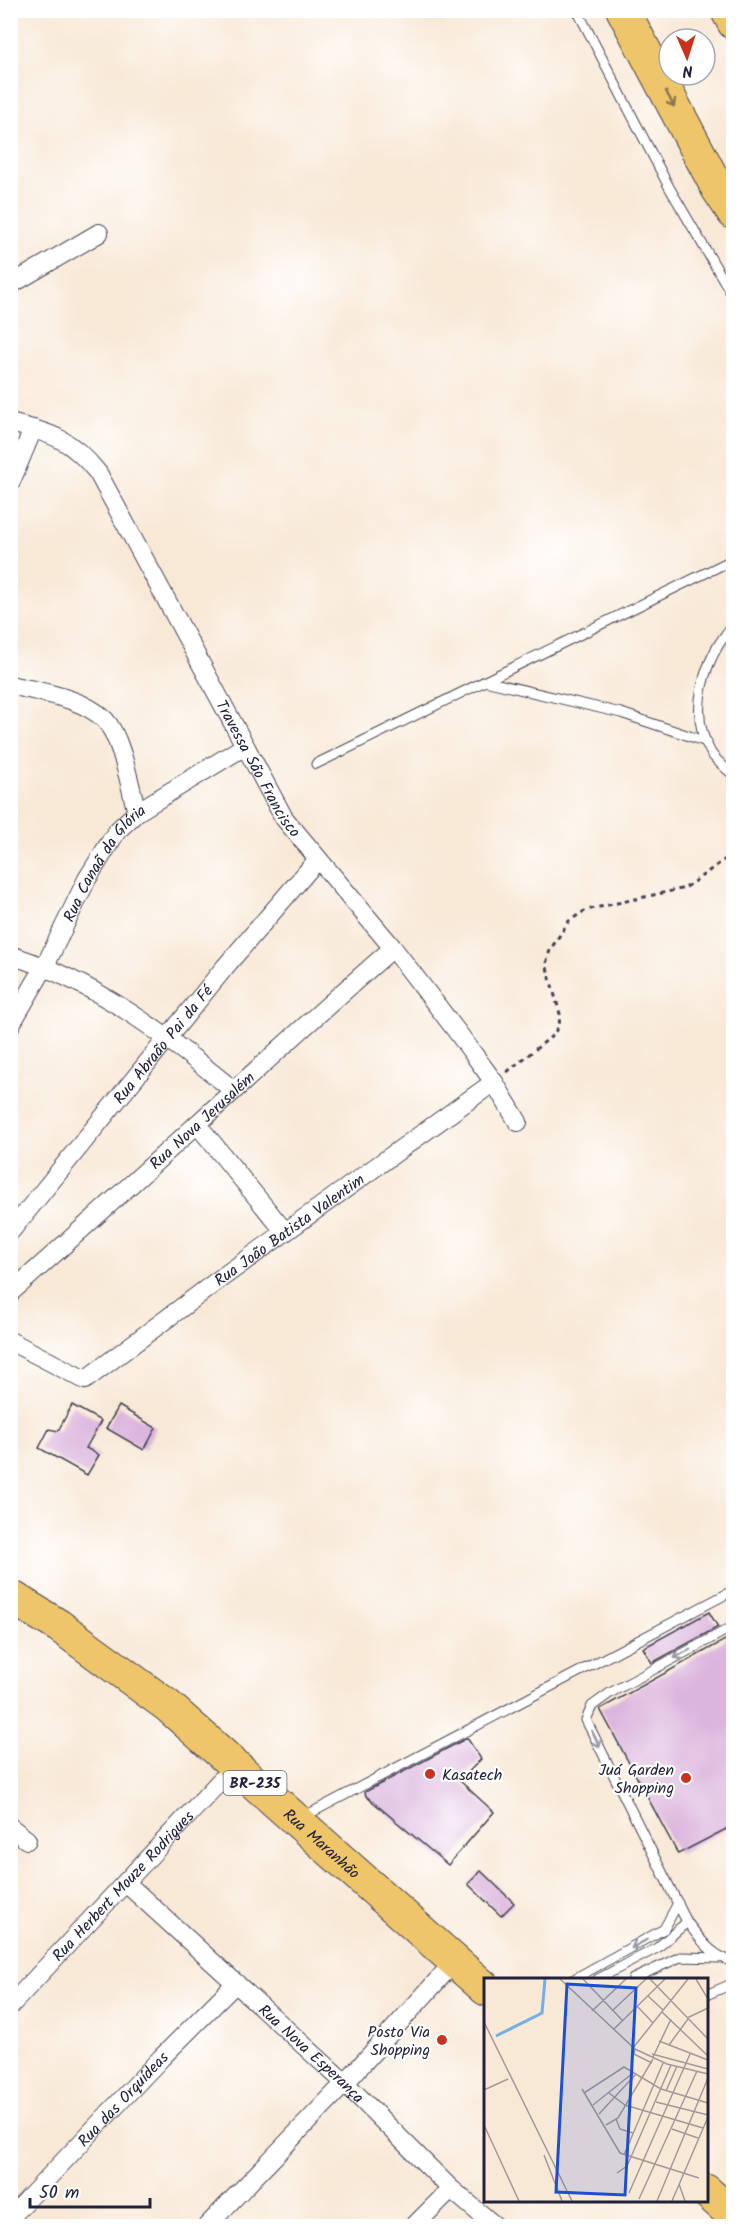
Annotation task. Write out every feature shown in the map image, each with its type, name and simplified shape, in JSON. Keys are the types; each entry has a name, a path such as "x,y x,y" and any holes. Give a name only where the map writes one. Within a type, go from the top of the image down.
{"highway":[{"path":"623,10 700,157 734,213"},
{"path":"726,10 734,23"},
{"path":"700,157 734,174"},
{"name":"Rua Maranhão","path":"10,1596 126,1674 168,1706 484,1987"},
{"path":"708,2193 734,2216"}],"street":[{"path":"10,285 99,233"},
{"name":"Travessa São Francisco","path":"10,423 51,435 79,449 98,473 285,818 393,948 494,1082 518,1122"},
{"path":"10,483 33,429"},
{"path":"10,685 91,709 106,721 116,739 137,812"},
{"name":"Rua Canaã da Glória","path":"10,1026 45,966 99,859 117,831 137,812 245,746"},
{"name":"Rua Abraão Pai da Fé","path":"10,1232 170,1038 225,967 318,859"},
{"name":"Rua Nova Jerusalém","path":"10,1293 393,948"},
{"path":"10,955 45,966 122,1008 170,1038 233,1090"},
{"name":"Rua João Batista Valentim","path":"10,1341 85,1380 285,1232 494,1082"},
{"path":"197,1125 285,1232"},
{"name":"Rua Herbert Mouze Rodrigues","path":"10,2006 236,1765"},
{"path":"10,1827 27,1840"},
{"name":"Rua Nova Esperança","path":"126,1883 345,2083 451,2189 495,2226"},
{"path":"207,2226 345,2083 455,1961"},
{"name":"Rua das Orquídeas","path":"10,2218 236,1983"},
{"path":"414,2226 451,2189"}],"lane":[{"path":"577,10 669,187 734,298"},
{"path":"316,764 734,559"},
{"path":"734,624 723,636 708,665 699,700 702,724 711,753 734,776"},
{"path":"485,681 621,713 708,742"},
{"path":"297,1820 734,1590"},
{"path":"720,1958 707,1948 687,1922 586,1720 588,1711 610,1693 734,1626"},
{"path":"576,1978 664,1929 678,1903"},
{"path":"600,1978 657,1948 687,1922"},
{"path":"635,1978 680,1957 720,1958 734,1962"},
{"path":"708,1994 734,1983"}],"path":[{"path":"494,1082 552,1036 559,1026 560,1014 546,964 550,950 569,921 586,910 685,888 734,853"}],"building":[{"path":"72,1405 101,1421 86,1448 99,1455 87,1475 39,1448 49,1429 58,1431"},
{"path":"119,1406 156,1428 144,1450 106,1428"},
{"path":"709,1612 718,1627 652,1663 643,1648"},
{"name":"Juá Garden Shopping","path":"734,1635 734,1825 678,1854 600,1709"},
{"path":"467,1738 481,1759 460,1781 494,1812 448,1865 366,1796 365,1792"},
{"path":"481,1871 514,1903 501,1916 468,1884"}],"place":[{"name":"Kasatech","path":"430,1774"},
{"name":"Juá Garden Shopping","path":"686,1778"},
{"name":"Posto Via Shopping","path":"442,2040"}]}
